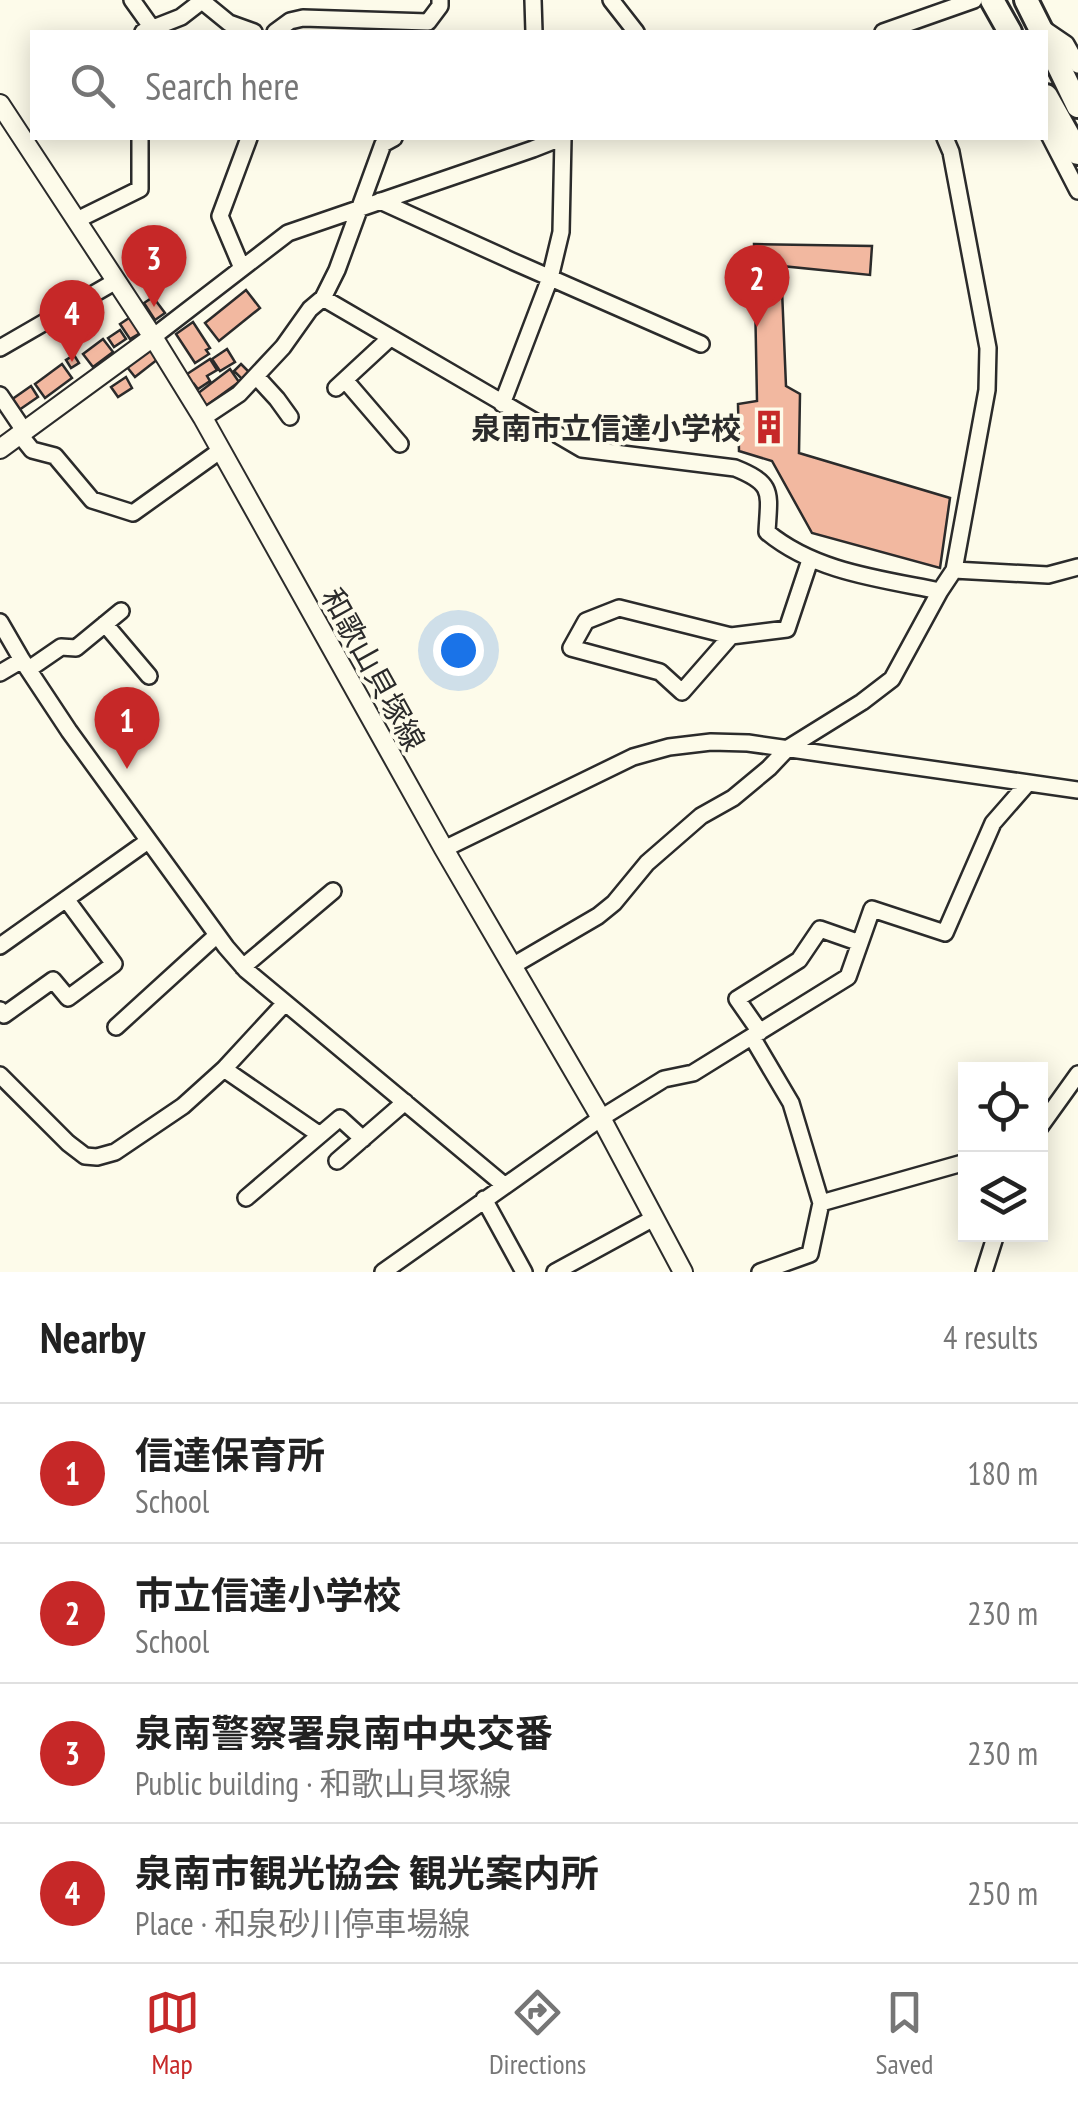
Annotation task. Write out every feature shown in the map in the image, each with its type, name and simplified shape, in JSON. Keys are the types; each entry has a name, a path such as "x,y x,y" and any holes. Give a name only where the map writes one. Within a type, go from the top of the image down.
{"highway":[{"path":"992,0 1009,30"},
{"path":"1026,0 1041,30"},
{"path":"1048,44 1078,106"},
{"path":"1048,100 1078,154"}],"main road":[{"name":"和歌山貝塚線","path":"3,117 76,220 204,418 683,1272"},
{"path":"0,449 153,337"}],"street":[{"path":"132,0 147,30 181,17 203,0 229,23 248,30"},
{"path":"278,30 303,18 427,28 440,0"},
{"path":"533,0 534,30"},
{"path":"611,0 634,30"},
{"path":"897,30 925,26 974,0"},
{"path":"1048,35 1066,44 1078,65"},
{"path":"1048,133 1078,191"},
{"path":"76,220 140,188 140,140"},
{"path":"242,268 220,216 247,140"},
{"path":"204,418 240,394 322,298 337,270 384,144 391,140"},
{"path":"153,337 288,233 552,140"},
{"path":"502,404 550,278 561,232 555,140"},
{"path":"514,966 598,916 647,863 701,816 733,798 788,748 892,680 954,570 987,390 988,348 946,140"},
{"path":"380,200 701,344"},
{"path":"0,348 116,281"},
{"path":"322,298 582,449 734,468 752,475 769,493 767,532 810,560 940,591"},
{"path":"390,338 341,384 400,444"},
{"path":"256,376 290,416"},
{"path":"0,395 32,450 55,456 92,500 133,513 220,450"},
{"path":"731,636 682,692 660,672 571,648 586,621 619,608 731,636 787,629 810,560"},
{"path":"954,570 1048,575 1078,567"},
{"path":"0,673 61,647 76,648 121,611"},
{"path":"105,624 149,676"},
{"path":"2,629 70,731 243,967 504,1184"},
{"path":"444,849 633,757 669,747 711,742 788,748 1078,790"},
{"path":"382,1272 600,1118 664,1078 694,1072 848,976 872,909 945,933 993,822 1028,782"},
{"path":"0,946 148,840"},
{"path":"243,967 333,891"},
{"path":"0,1010 4,1015 53,980 68,998 114,964 66,899"},
{"path":"816,1272 810,1254 821,1203 791,1102 737,999 799,960 820,928 860,943"},
{"path":"116,1027 217,935"},
{"path":"0,1075 68,1143 85,1156 97,1158 115,1152 183,1106 224,1069 285,1003"},
{"path":"224,1069 320,1135"},
{"path":"1048,1116 1078,1074"},
{"path":"337,1161 405,1102"},
{"path":"246,1198 340,1118 363,1139"},
{"path":"821,1203 958,1164"},
{"path":"484,1199 524,1272"},
{"path":"555,1272 654,1218"},
{"path":"984,1272 993,1242"},
{"path":"760,1272 810,1254"}],"building":[{"name":"泉南市立信達小学校","path":"754,244 872,246 870,275 781,266 786,386 800,394 799,453 950,498 940,568 812,533 772,461 739,451 738,404 757,401"},
{"path":"246,290 260,308 219,341 205,323"},
{"path":"153,297 165,313 155,320 144,303"},
{"path":"132,316 142,332 130,339 120,324"},
{"path":"193,322 210,348 206,350 209,354 195,363 176,334"},
{"path":"120,330 126,339 114,347 108,338"},
{"path":"103,339 113,352 93,367 83,354"},
{"path":"151,349 158,359 135,377 127,367"},
{"path":"227,349 235,362 220,371 212,359"},
{"path":"74,355 79,363 71,368 66,360"},
{"path":"210,359 217,370 207,376 210,381 198,389 194,384 191,386 184,376"},
{"path":"62,364 72,378 45,398 35,384"},
{"path":"241,364 252,375 245,382 234,371"},
{"path":"230,369 239,382 206,406 197,394"},
{"path":"126,377 132,388 118,397 111,387"},
{"path":"31,386 38,397 19,410 11,400"}],"place":[{"name":"泉南警察署泉南中央交番","path":"154,307"},
{"name":"市立信達小学校","path":"757,327"},
{"name":"泉南市観光協会 観光案内所","path":"72,362"},
{"name":"泉南市立信達小学校","path":"769,427"},
{"name":"信達保育所","path":"127,769"}]}
